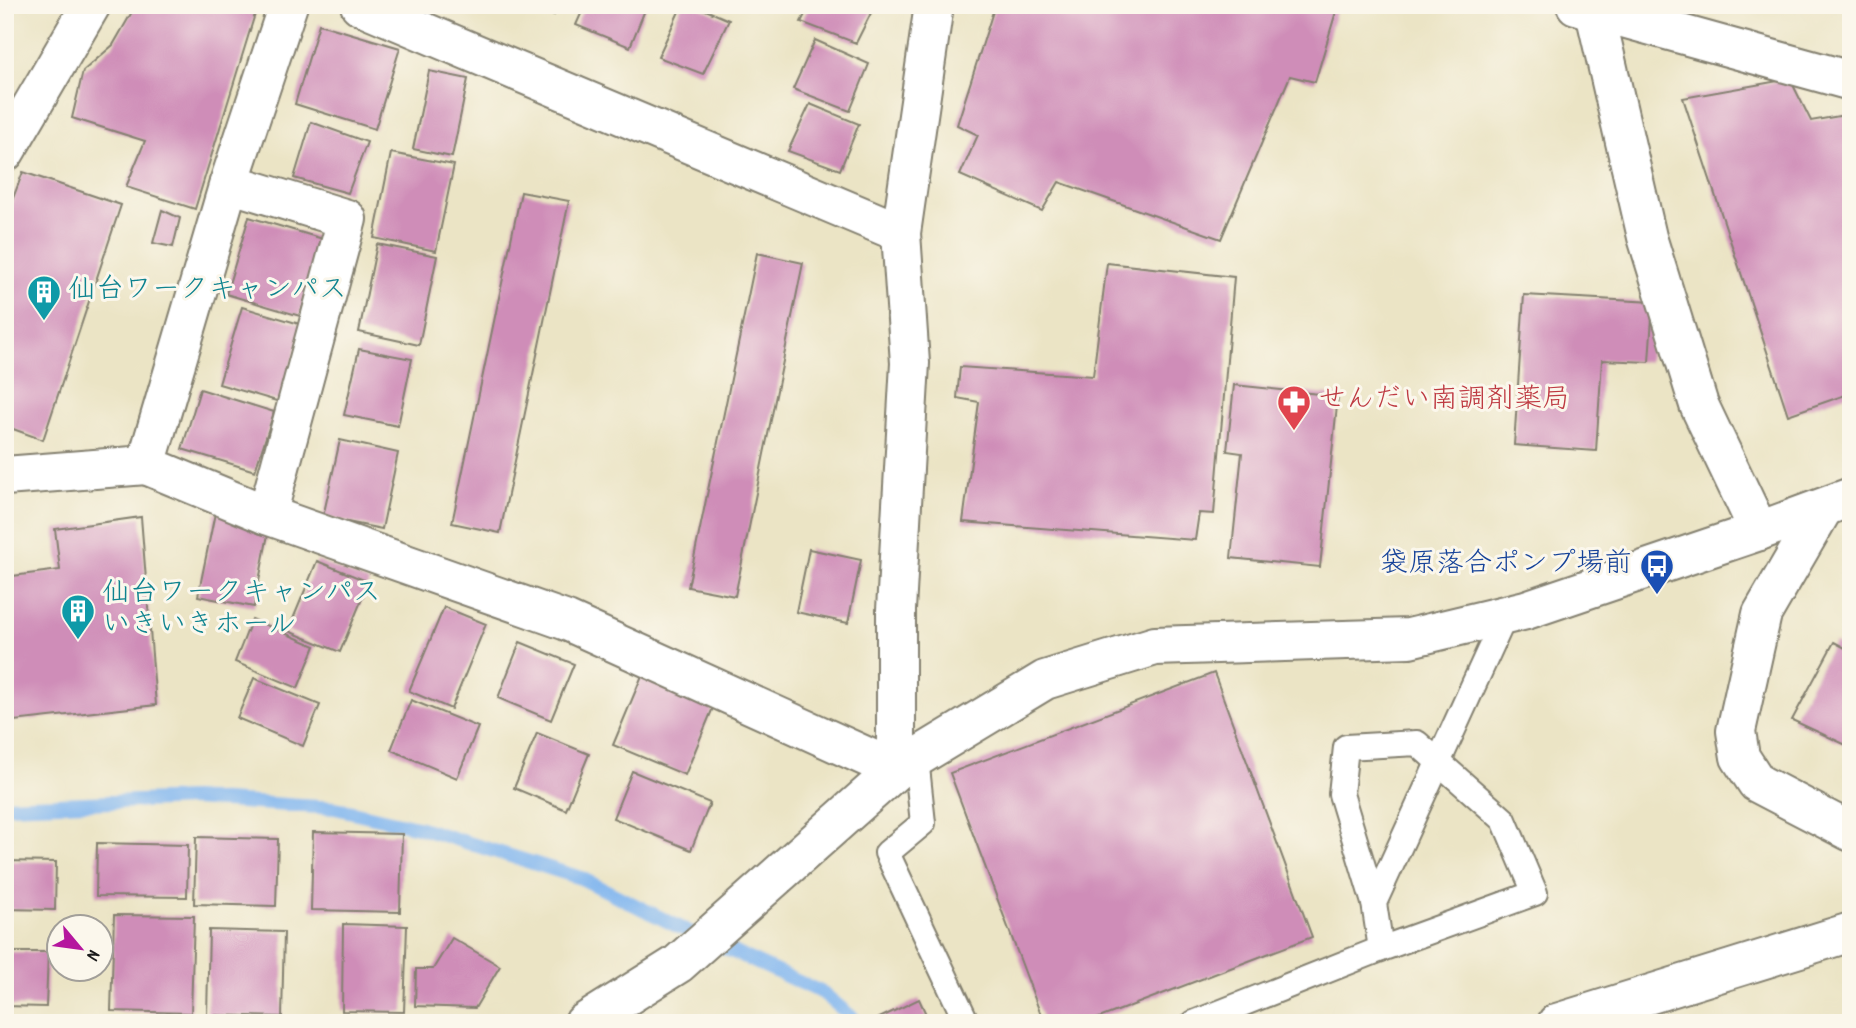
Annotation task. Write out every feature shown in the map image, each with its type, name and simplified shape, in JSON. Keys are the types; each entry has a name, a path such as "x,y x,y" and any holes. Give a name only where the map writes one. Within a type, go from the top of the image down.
{"street":[{"path":"5,152 91,5"},
{"path":"146,466 229,183 288,5"},
{"path":"360,5 901,233"},
{"path":"906,764 896,610 910,362 901,233 934,5"},
{"path":"1585,9 1851,81"},
{"path":"1585,9 1647,237 1699,405 1759,531"},
{"path":"229,183 347,219 267,515"},
{"path":"5,475 146,466 267,515 567,621 906,764"},
{"path":"583,1023 678,964 750,897 906,764 1045,680 1156,646 1409,638 1505,616 1837,503"},
{"path":"1837,503 1762,614 1736,731 1740,757 1757,783 1851,832"},
{"path":"1557,1023 1851,932"}],"lane":[{"path":"1374,903 1505,616"},
{"path":"1194,1023 1535,892 1504,820 1417,743 1346,747 1341,794 1374,903 1381,949"},
{"path":"906,764 923,823 887,853 967,1023"}],"building":[{"path":"136,5 227,5 255,14 195,209 126,187 145,141 72,118 83,71 113,45"},
{"path":"528,5 557,5 554,15"},
{"path":"585,5 647,5 630,47 576,25"},
{"path":"682,5 694,5 729,20 703,74 658,57"},
{"path":"810,5 875,5 856,43 801,22"},
{"path":"995,5 1338,5 1315,82 1290,76 1221,239 1059,182 1042,211 960,175 978,135 957,125"},
{"path":"319,24 400,48 375,129 295,104"},
{"path":"815,40 869,64 850,111 793,89"},
{"path":"429,71 468,79 452,157 413,149"},
{"path":"1790,79 1811,121 1851,114 1851,393 1788,415 1683,98"},
{"path":"810,104 859,124 840,170 788,151"},
{"path":"311,122 367,142 348,193 294,178"},
{"path":"391,153 454,165 436,251 374,238"},
{"name":"仙台ワークキャンパス","path":"23,172 121,205 43,440 5,426 5,219"},
{"path":"521,192 569,201 500,533 452,523"},
{"path":"162,210 180,218 173,247 153,243"},
{"path":"249,217 323,239 300,316 226,294"},
{"path":"377,244 437,256 419,345 359,332"},
{"path":"757,253 803,263 735,596 688,587"},
{"path":"1107,263 1234,277 1214,514 1199,513 1195,540 963,522 979,402 957,398 960,367 1093,376"},
{"path":"1524,295 1653,302 1649,362 1602,360 1596,451 1514,445"},
{"path":"242,307 303,325 280,402 219,384"},
{"path":"359,349 412,359 398,426 344,415"},
{"path":"1234,385 1338,396 1320,567 1231,558 1242,453 1227,451"},
{"path":"200,389 274,412 255,471 182,449"},
{"path":"340,440 398,453 382,529 323,517"},
{"path":"215,513 270,524 254,607 198,596"},
{"name":"仙台ワークキャンパス いきいきホール","path":"141,517 156,705 5,722 5,577 60,570 55,529"},
{"path":"809,549 861,560 848,623 796,612"},
{"path":"317,561 369,582 340,652 288,631"},
{"path":"444,607 486,624 451,709 409,691"},
{"path":"252,619 315,646 298,688 235,662"},
{"path":"520,642 574,664 551,720 498,698"},
{"path":"1834,642 1851,651 1851,736 1846,745 1792,720"},
{"path":"643,673 715,703 685,775 613,745"},
{"path":"1214,673 1312,937 1086,1023 1044,1023 950,773"},
{"path":"254,678 320,705 303,746 237,718"},
{"path":"411,700 478,727 457,778 391,750"},
{"path":"537,733 589,754 566,810 514,788"},
{"path":"632,771 710,803 691,850 613,818"},
{"path":"313,832 402,834 400,912 311,910"},
{"path":"196,837 278,839 276,906 194,904"},
{"path":"97,843 188,845 187,897 96,896"},
{"path":"5,861 56,862 55,910 5,909"},
{"path":"116,915 194,916 191,1013 111,1011 112,982 116,982"},
{"path":"343,924 407,926 404,1012 342,1011"},
{"path":"209,930 284,932 282,1017 207,1015"},
{"path":"452,938 500,966 475,1008 415,1006 416,969 433,969"},
{"path":"5,952 46,952 46,1007 5,1006"},
{"path":"919,999 930,1023 869,1023"}],"waterway":[{"path":"5,806 193,799 335,808 417,827 581,878 681,928 823,993 854,1019"}],"place":[{"name":"仙台ワークキャンパス","path":"44,322"},
{"name":"せんだい南調剤薬局","path":"1294,432"},
{"name":"袋原落合ポンプ場前","path":"1657,596"},
{"name":"仙台ワークキャンパス いきいきホール","path":"78,641"}]}
